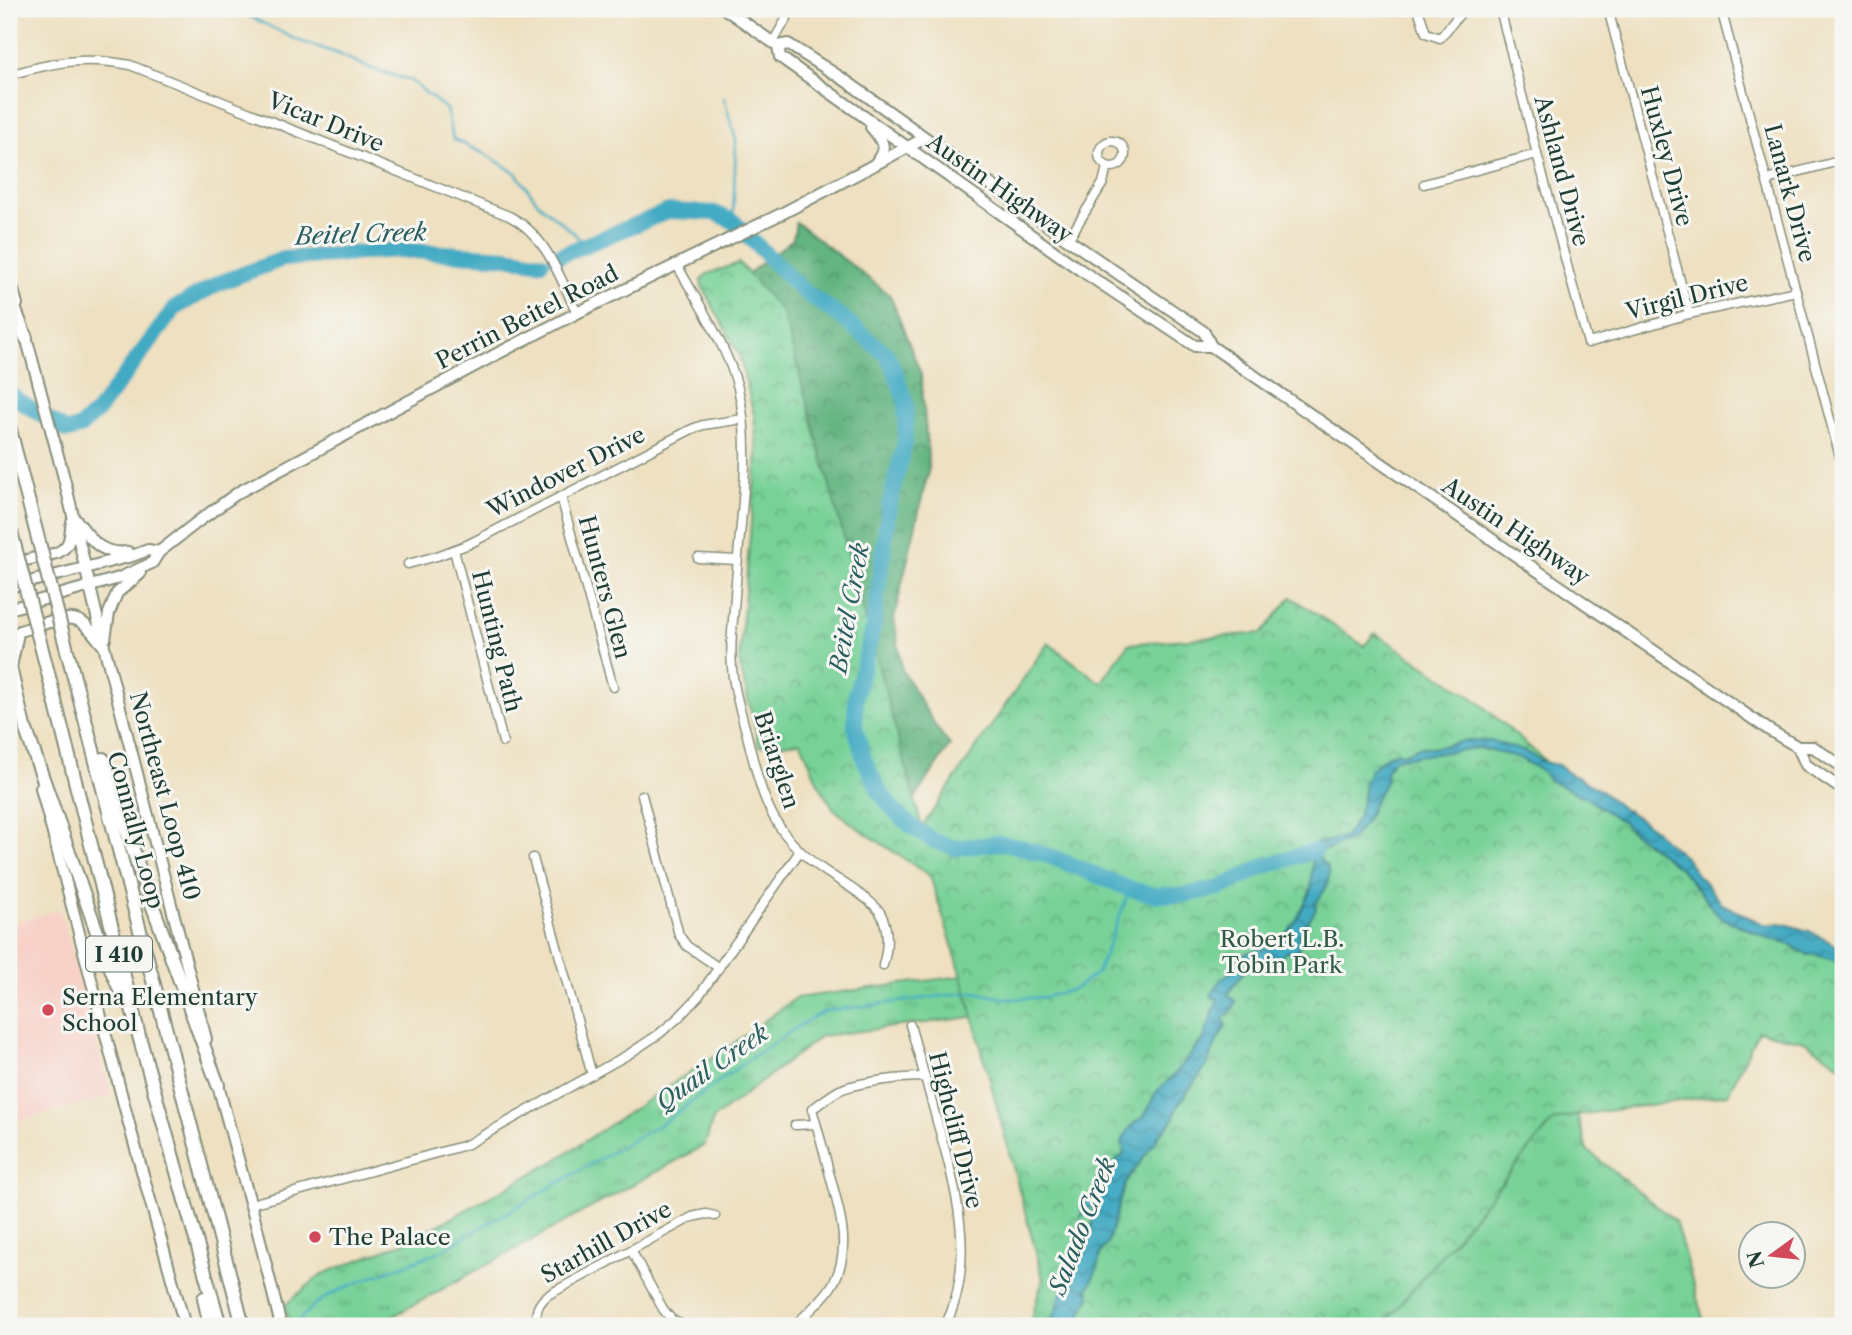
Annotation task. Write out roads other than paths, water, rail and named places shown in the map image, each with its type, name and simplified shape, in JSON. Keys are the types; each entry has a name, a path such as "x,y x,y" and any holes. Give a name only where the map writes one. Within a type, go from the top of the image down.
{"highway":[{"path":"9,295 26,338"},
{"name":"Connally Loop","path":"9,426 243,1324"},
{"name":"Connally Loop","path":"10,529 139,1036 219,1326"},
{"path":"68,658 141,874 218,1085"},
{"path":"26,730 104,952 139,1036"},
{"path":"181,1188 209,1326"}],"main road":[{"name":"Austin Highway","path":"725,9 775,44 780,57 1079,270 1193,345 1211,346"},
{"name":"Austin Highway","path":"775,44 788,44 846,81 1068,240 1204,332 1211,346 1769,730 1798,747 1813,747 1843,767"},
{"path":"864,118 884,147 874,166"},
{"name":"Perrin Beitel Road","path":"9,587 153,551 239,492 577,313 716,247 925,138"},
{"name":"Northeast Loop 410","path":"9,276 74,516 104,646 280,1321"},
{"path":"74,516 94,544 117,553 153,551"},
{"path":"9,564 62,550 68,543 74,516"},
{"name":"Perrin Beitel Road","path":"104,646 109,613 117,593 152,563 153,551"},
{"path":"9,608 119,578 152,563"},
{"path":"104,646 89,628 77,620 66,619 20,631 10,664 126,1112 185,1326"},
{"name":"Austin Highway","path":"1798,747 1806,765 1843,790"}],"street":[{"path":"775,44 792,9"},
{"path":"1418,9 1426,33 1440,38 1464,9"},
{"name":"Ashland Drive","path":"1500,9 1536,154 1588,343"},
{"name":"Huxley Drive","path":"1608,9 1689,314"},
{"name":"Lanark Drive","path":"1721,9 1843,468"},
{"name":"Vicar Drive","path":"9,75 76,59 130,65 509,216 531,230 542,245 577,313"},
{"path":"1424,184 1536,154"},
{"path":"1767,180 1843,160"},
{"path":"1068,240 1103,183 1108,167"},
{"name":"Briarglen","path":"677,265 721,345 738,388 747,458 731,646 734,687 762,790 784,834 820,868 873,904 880,912 888,940 883,965"},
{"name":"Virgil Drive","path":"1588,343 1689,314 1796,291"},
{"name":"Windover Drive","path":"408,564 469,544 692,429 743,419"},
{"name":"Hunters Glen","path":"561,497 612,687"},
{"name":"Hunting Path","path":"454,550 503,742"},
{"path":"698,558 737,560"},
{"path":"642,795 679,934 687,946 719,968"},
{"path":"251,1204 457,1149 629,1054 659,1034 698,997 800,850"},
{"path":"533,859 592,1075"},
{"name":"Highcliff Drive","path":"910,1025 948,1160 957,1203 961,1243 960,1276 945,1326"},
{"path":"794,1326 832,1286 843,1252 840,1212 812,1109 842,1089 925,1077"},
{"path":"795,1125 816,1124"},
{"name":"Starhill Drive","path":"537,1326 536,1312 540,1301 548,1295 692,1217 706,1214 715,1216"},
{"path":"631,1250 663,1309 672,1320 685,1326"}],"water":[{"path":"1468,740 1492,741 1558,765 1600,790 1655,830 1687,859 1722,904 1765,925 1781,923 1809,931 1843,949 1843,962 1815,954 1807,955 1791,945 1720,917 1682,870 1623,821 1585,797 1548,780 1543,772 1517,757 1478,748 1394,759 1386,771 1387,780 1366,821 1352,839 1317,853 1327,867 1329,876 1315,905 1316,909 1298,937 1299,954 1287,951 1279,958 1270,957 1255,963 1242,974 1228,995 1236,1002 1223,1019 1226,1026 1207,1065 1178,1105 1173,1120 1158,1136 1125,1183 1108,1242 1101,1252 1087,1291 1090,1292 1089,1297 1077,1326 1046,1326 1054,1316 1062,1293 1070,1285 1077,1264 1077,1252 1090,1231 1092,1207 1090,1206 1081,1218 1084,1204 1096,1195 1101,1187 1100,1179 1107,1170 1114,1167 1118,1158 1123,1156 1124,1137 1136,1122 1144,1117 1156,1092 1175,1074 1204,1038 1217,1001 1217,998 1211,996 1221,979 1233,971 1236,960 1246,953 1278,944 1297,919 1311,890 1313,847 1345,837 1358,817 1365,780 1372,768 1388,755"}],"waterway":[{"path":"235,9 297,40 411,81 446,109 453,139 516,173 539,204 575,234 584,246"},
{"path":"724,98 736,140 733,221"},
{"name":"Beitel Creek","path":"556,257 669,211 715,213 733,221 803,291 840,316 887,355 906,404 905,442 889,506 873,629 856,694 855,727 864,759 879,791 896,813 914,828 934,841 956,848 999,843 1020,847 1130,889 1155,895 1184,895 1220,888 1264,866 1315,851"},
{"name":"Beitel Creek","path":"9,394 65,430 80,427 97,412 175,308 219,283 283,259 397,250 507,257 541,263"},
{"name":"Quail Creek","path":"294,1326 313,1306 328,1296 436,1253 661,1124 745,1062 826,1011 974,992 1007,999 1046,997 1075,989 1098,972 1130,889"}],"place":[{"name":"Serna Elementary School","path":"48,1010"},
{"name":"The Palace","path":"315,1237"}],"park label":[{"name":"Robert L.B. Tobin Park","path":"1282,952"}],"water label":[{"name":"Salado Creek","path":"1082,1226"}]}
